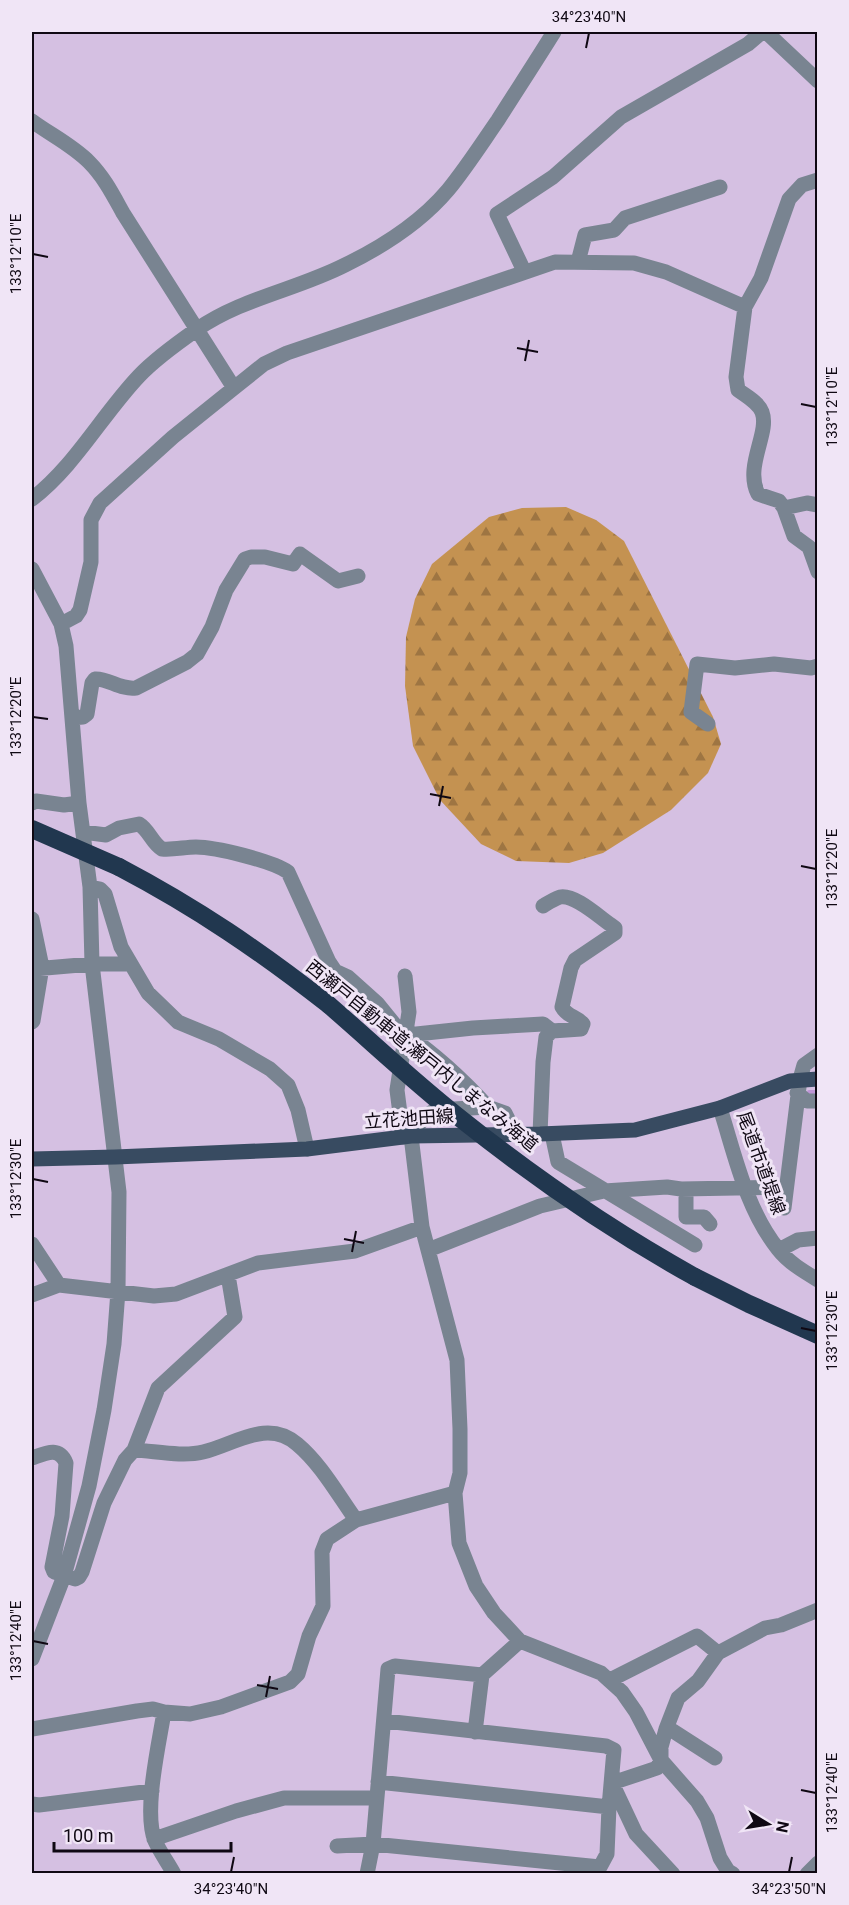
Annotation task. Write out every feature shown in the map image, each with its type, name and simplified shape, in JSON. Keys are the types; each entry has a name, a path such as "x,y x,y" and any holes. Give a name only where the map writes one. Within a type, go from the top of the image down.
{"highway":[{"name":"西瀬戸自動車道;瀬戸内しまなみ海道","path":"32,829 119,867 223,926 329,1005 459,1117 574,1204 622,1235 695,1277 748,1304 818,1335"}],"main road":[{"name":"立花池田線","path":"32,1159 307,1149 406,1133 546,1134 635,1130 720,1108 790,1081 798,1086 818,1079"}],"street":[{"path":"32,500 64,468 139,376 196,330 255,300 344,266 388,240 420,217 447,191 472,157 554,32"},
{"path":"524,271 497,214 553,177 621,117 748,44 762,32"},
{"path":"766,32 818,81"},
{"path":"32,121 82,156 107,184 234,388"},
{"path":"818,180 802,185 789,199 761,278 745,307 736,377 738,390 754,402 762,412 753,485 758,494 779,501 784,508 794,536 809,548 818,572"},
{"path":"578,262 585,235 614,230 625,218 720,187"},
{"path":"61,624 76,616 80,610 91,562 91,520 100,503 173,437 234,388 264,364 287,353 555,262 634,263 666,272 745,307"},
{"path":"784,508 807,503 818,505"},
{"path":"72,718 83,717 87,714 92,683 95,679 136,688 187,662 197,654 213,627 226,590 245,559 251,556 265,556 293,564 300,554 338,581 358,576"},
{"path":"32,569 61,624 66,646 79,803 90,887 92,964 119,1192 118,1291 114,1344 104,1410 89,1485 64,1576 32,1659"},
{"path":"708,724 691,712 697,664 735,668 774,664 811,668 818,666"},
{"path":"32,802 64,805 79,803"},
{"path":"83,832 99,836 119,828 139,824 162,849 197,847 282,867 288,872 328,962 335,971 348,977 363,990 399,1030 421,1044 471,1088 488,1107"},
{"path":"90,887 100,889 105,894 121,947 148,993 178,1022 219,1040 270,1069 288,1086 298,1110 307,1149"},
{"path":"543,906 561,897 568,897 615,928 615,933 575,960 571,968 562,1007 566,1014 580,1020 583,1024 581,1029 552,1031 546,1037 543,1062 546,1134 558,1162 695,1245"},
{"path":"32,920 37,968 32,1022"},
{"path":"37,968 130,964"},
{"path":"405,976 410,1012 397,1090 422,1227 457,1360 460,1473 455,1493 459,1543 476,1586 494,1613 520,1641 588,1667 610,1680 622,1692 636,1712 661,1760 697,1801 707,1818 727,1873"},
{"path":"407,1035 543,1024 552,1031"},
{"path":"784,1208 798,1086 804,1065 818,1055"},
{"path":"798,1086 807,1101 818,1101"},
{"path":"406,1133 423,1123 431,1112 436,1110 488,1107 505,1113 508,1119 509,1134"},
{"name":"尾道市道堤線","path":"720,1108 746,1188 761,1225 779,1250 800,1269 818,1280"},
{"path":"428,1250 540,1206 604,1191 667,1187 681,1190 786,1187"},
{"path":"681,1190 686,1193 688,1200 686,1217 704,1217 710,1224"},
{"path":"32,1295 59,1285 154,1296 176,1294 258,1263 355,1251 422,1227"},
{"path":"779,1250 798,1240 818,1238"},
{"path":"32,1244 59,1285"},
{"path":"32,1458 52,1451 64,1457 66,1463 62,1516 52,1567 54,1572 75,1579 79,1577 104,1503 125,1460 134,1450 158,1388 235,1317 228,1275"},
{"path":"134,1450 190,1454 203,1452 250,1434 276,1433 296,1442 313,1460 357,1520"},
{"path":"32,1729 153,1709 190,1714 221,1707 290,1682 298,1674 309,1636 323,1606 322,1552 327,1539 357,1520 455,1493"},
{"path":"612,1783 657,1768 661,1760 666,1729 678,1698 698,1681 718,1653 765,1628 818,1610"},
{"path":"610,1680 697,1636 718,1653"},
{"path":"475,1732 482,1675 520,1641"},
{"path":"367,1874 373,1844 388,1669 395,1666 482,1675"},
{"path":"164,1712 152,1791 151,1822 154,1839 174,1874"},
{"path":"337,1846 373,1844 600,1867 607,1854 614,1750 606,1746 385,1720"},
{"path":"666,1729 673,1731 715,1758"},
{"path":"378,1782 609,1807"},
{"path":"612,1783 636,1834 673,1874"},
{"path":"32,1804 152,1791"},
{"path":"154,1839 236,1811 284,1798 377,1798"},
{"path":"604,1874 615,1861 607,1854"},
{"path":"807,1874 818,1863"}],"green space":[{"path":"566,507 596,520 624,541 713,717 721,744 708,773 671,810 603,853 569,863 516,861 481,844 440,800 413,746 405,686 406,637 415,599 432,564 489,517 522,508"}],"waterway":[{"path":"809,1092 818,1092"}]}
